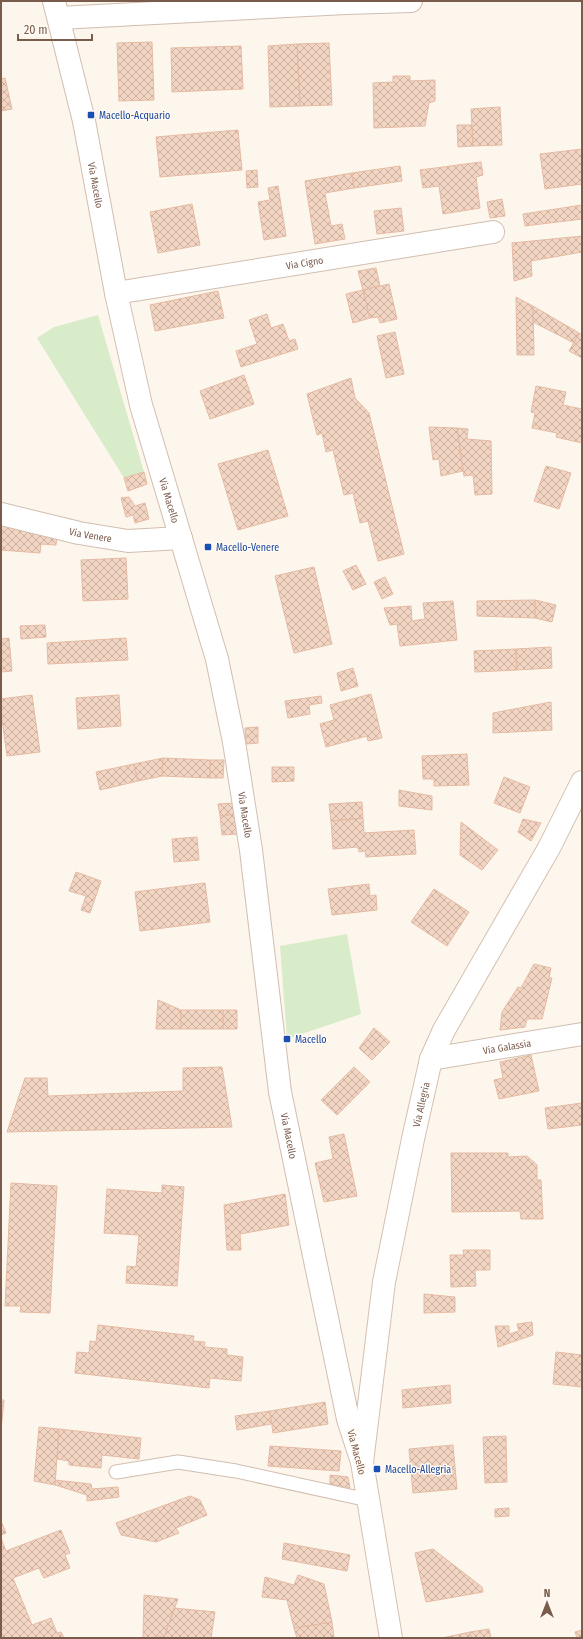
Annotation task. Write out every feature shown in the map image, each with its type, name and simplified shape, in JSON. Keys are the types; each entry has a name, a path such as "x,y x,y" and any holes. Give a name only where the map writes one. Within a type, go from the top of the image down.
{"street":[{"path":"57,9 411,1"},
{"name":"Via Macello","path":"57,9 84,121 116,293 141,405 217,659 233,735 251,850 280,1092 348,1419 362,1462 391,1638"},
{"name":"Via Cigno","path":"116,293 494,232"},
{"name":"Via Venere","path":"1,514 79,533 128,540 181,538"},
{"name":"Via Allegria","path":"362,1462 384,1282 431,1059 444,1030 549,848 582,782"},
{"name":"Via Galassia","path":"431,1059 582,1034"}],"lane":[{"path":"116,1472 178,1462 236,1471 368,1500"}],"green space":[{"path":"98,315 144,472 124,478 37,338 54,327"},
{"path":"347,934 361,1014 287,1039 280,946"}],"building":[{"path":"152,42 154,100 119,101 117,43"},
{"path":"329,43 332,105 300,106 297,44"},
{"path":"297,44 300,106 270,107 268,46"},
{"path":"241,46 243,89 172,92 171,48"},
{"path":"393,76 410,76 410,81 435,80 435,101 429,103 425,126 374,128 373,83 393,82"},
{"path":"5,78 12,109 1,111 1,79"},
{"path":"500,107 502,145 473,146 471,109"},
{"path":"457,125 472,125 473,146 458,147"},
{"path":"238,130 242,170 160,177 156,137"},
{"path":"582,149 582,184 545,189 540,154"},
{"path":"481,162 483,175 476,177 480,208 443,214 439,186 423,188 420,170"},
{"path":"400,166 402,181 354,188 352,173"},
{"path":"257,170 258,187 247,188 246,171"},
{"path":"352,173 354,188 325,193 331,226 342,224 345,239 315,244 305,181"},
{"path":"278,186 286,236 264,240 258,202 270,200 268,188"},
{"path":"502,199 505,216 490,218 487,202"},
{"path":"192,204 200,245 158,253 150,212"},
{"path":"582,205 582,219 525,226 523,214"},
{"path":"401,208 404,231 377,234 374,211"},
{"path":"582,236 582,252 531,261 532,276 514,281 512,243"},
{"path":"376,268 380,286 363,290 358,271"},
{"path":"389,284 397,319 380,323 378,317 370,318 363,290"},
{"path":"363,290 370,318 353,323 346,294"},
{"path":"218,291 224,318 155,331 150,305"},
{"path":"516,297 533,306 534,355 517,355"},
{"path":"533,306 579,333 574,343 533,322"},
{"path":"267,314 271,328 283,324 289,341 295,339 298,349 241,367 236,351 257,344 249,320"},
{"path":"395,332 404,374 386,378 377,336"},
{"path":"579,333 582,335 582,358 569,351"},
{"path":"244,375 254,404 210,419 200,391"},
{"path":"351,378 355,398 369,413 404,554 378,561 368,521 360,523 353,493 344,495 333,450 326,452 322,433 317,435 307,394"},
{"path":"536,386 566,392 563,405 582,409 582,443 556,437 557,433 532,428 535,413 531,412"},
{"path":"429,427 457,428 463,471 441,476 439,459 433,460"},
{"path":"457,428 468,429 467,439 491,441 492,494 475,495 473,475 464,476"},
{"path":"268,450 288,516 238,530 218,464"},
{"path":"546,466 571,473 559,509 534,501"},
{"path":"144,472 147,484 128,491 124,478"},
{"path":"129,497 135,506 145,503 149,519 135,523 133,515 126,517 121,498"},
{"path":"1,524 57,536 56,545 41,544 40,553 1,550"},
{"path":"126,558 128,599 83,601 81,560"},
{"path":"356,565 366,584 353,590 343,571"},
{"path":"314,567 332,644 294,653 275,576"},
{"path":"385,577 393,594 382,599 374,582"},
{"path":"535,600 535,618 477,616 477,601"},
{"path":"535,600 556,605 552,622 535,618"},
{"path":"453,601 457,640 400,646 397,624 390,625 384,608 411,606 412,621 425,619 423,603"},
{"path":"45,625 46,637 21,639 20,626"},
{"path":"9,638 12,671 1,672 1,639"},
{"path":"126,638 128,660 48,664 47,643"},
{"path":"551,647 552,668 517,670 516,649"},
{"path":"516,649 517,670 475,672 474,651"},
{"path":"353,668 358,686 341,691 337,673"},
{"path":"371,694 382,738 368,741 367,736 326,747 320,724 334,720 330,705"},
{"path":"32,695 40,752 7,756 1,712 1,699"},
{"path":"119,695 121,726 78,729 76,698"},
{"path":"321,696 322,703 309,705 310,714 288,718 285,701"},
{"path":"551,702 552,730 493,733 493,713"},
{"path":"258,727 258,743 246,744 245,728"},
{"path":"467,754 469,785 434,786 434,779 423,779 422,756"},
{"path":"163,758 210,760 210,778 162,776"},
{"path":"163,758 162,776 138,781 134,764"},
{"path":"210,760 224,760 223,778 210,778"},
{"path":"134,764 138,781 100,790 96,772"},
{"path":"272,767 294,767 294,781 272,782"},
{"path":"504,777 530,787 520,813 494,803"},
{"path":"399,790 432,796 432,810 399,806"},
{"path":"362,802 363,818 331,821 329,804"},
{"path":"234,803 235,814 220,816 218,804"},
{"path":"235,814 238,834 222,835 220,816"},
{"path":"363,818 364,833 414,830 416,854 366,857 365,851 359,852 358,847 333,849 331,821"},
{"path":"523,819 541,823 531,841 518,832"},
{"path":"461,822 498,850 482,870 460,855"},
{"path":"197,837 199,860 174,862 172,839"},
{"path":"76,872 101,881 90,913 81,910 86,896 69,891"},
{"path":"205,883 210,922 140,931 135,892"},
{"path":"369,884 370,896 376,895 377,910 332,915 328,889"},
{"path":"434,889 469,912 447,946 411,922"},
{"path":"534,964 551,968 549,978 552,978 542,1019 527,1019 525,1027 500,1030 502,1012 518,987 521,988"},
{"path":"158,1000 181,1010 181,1029 156,1029"},
{"path":"181,1010 223,1010 223,1029 181,1029"},
{"path":"223,1010 237,1010 237,1029 223,1029"},
{"path":"374,1028 390,1042 372,1060 359,1048"},
{"path":"531,1055 539,1091 499,1099 494,1080 503,1078 500,1062"},
{"path":"222,1067 232,1127 7,1132 25,1078 47,1078 48,1096 183,1091 183,1068"},
{"path":"354,1067 370,1082 337,1115 321,1100"},
{"path":"582,1103 582,1125 548,1129 545,1108"},
{"path":"344,1134 357,1196 324,1202 315,1163 333,1159 329,1137"},
{"path":"451,1153 508,1153 508,1157 527,1156 537,1165 537,1180 541,1180 543,1219 521,1219 520,1211 452,1212"},
{"path":"11,1183 57,1186 50,1313 20,1312 21,1306 5,1306"},
{"path":"162,1185 184,1187 177,1286 126,1283 127,1266 136,1267 139,1235 104,1233 107,1189 162,1193"},
{"path":"285,1194 289,1225 240,1234 241,1250 227,1250 224,1205"},
{"path":"463,1250 490,1250 490,1270 475,1270 476,1286 451,1287 450,1255 464,1255"},
{"path":"424,1294 455,1297 455,1312 424,1313"},
{"path":"532,1322 533,1335 498,1347 495,1326 509,1326 509,1334 519,1331 517,1324"},
{"path":"98,1325 194,1336 193,1341 205,1342 204,1347 227,1349 227,1355 243,1357 241,1381 210,1378 209,1388 75,1373 77,1352 89,1353 90,1341 96,1342"},
{"path":"556,1352 582,1355 582,1387 553,1384"},
{"path":"450,1385 451,1403 403,1408 402,1390"},
{"path":"1,1400 4,1400 1,1430"},
{"path":"325,1402 328,1424 273,1433 270,1411"},
{"path":"270,1411 271,1424 237,1430 235,1416"},
{"path":"39,1427 59,1429 55,1485 34,1481"},
{"path":"59,1429 141,1438 139,1459 102,1455 101,1468 69,1465 69,1461 57,1459"},
{"path":"506,1436 507,1482 485,1483 483,1437"},
{"path":"453,1445 457,1489 413,1493 409,1449"},
{"path":"270,1446 341,1451 339,1471 268,1466"},
{"path":"330,1475 348,1477 350,1488 330,1484"},
{"path":"55,1480 91,1484 92,1489 118,1487 119,1497 87,1501 87,1495 55,1485"},
{"path":"190,1496 200,1500 207,1515 176,1528 179,1533 156,1542 121,1535 116,1523"},
{"path":"509,1508 509,1516 495,1517 495,1509"},
{"path":"1,1521 6,1533 1,1535"},
{"path":"61,1530 70,1553 65,1555 70,1568 44,1578 39,1568 13,1578 32,1625 51,1618 57,1633 61,1632 64,1638 1,1638 1,1538 6,1551"},
{"path":"284,1543 350,1555 347,1571 282,1559"},
{"path":"433,1549 482,1587 483,1592 426,1602 415,1553"},
{"path":"298,1575 324,1584 332,1622 294,1628 287,1600 262,1597 265,1577 294,1585"},
{"path":"144,1595 178,1599 164,1637 156,1636 156,1638 143,1638"},
{"path":"174,1608 215,1612 211,1638 164,1638"},
{"path":"332,1622 334,1638 297,1638 294,1628"},
{"path":"489,1629 491,1638 471,1638 470,1632"},
{"path":"582,1630 582,1638 577,1638 575,1632"},
{"path":"470,1632 471,1638 442,1638"}],"place":[{"name":"Macello-Acquario","path":"91,115"},
{"name":"Macello-Venere","path":"208,547"},
{"name":"Macello","path":"287,1039"},
{"name":"Macello-Allegria","path":"377,1469"}]}
